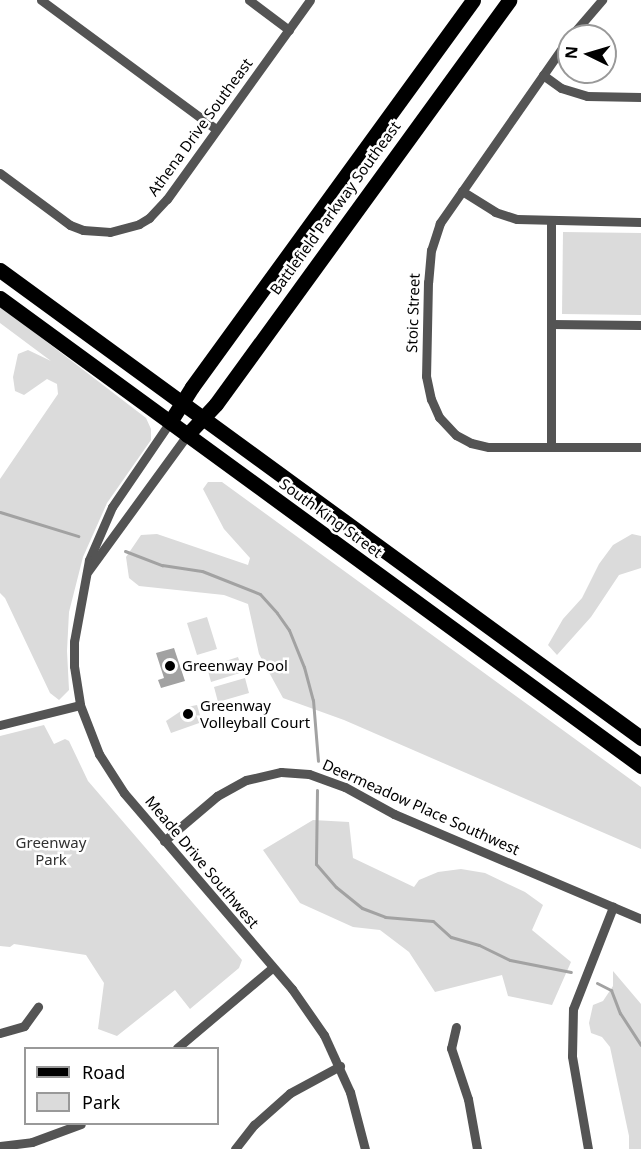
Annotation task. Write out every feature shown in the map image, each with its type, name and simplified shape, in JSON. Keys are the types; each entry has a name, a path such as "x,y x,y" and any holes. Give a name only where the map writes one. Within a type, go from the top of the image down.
{"main road":[{"name":"Battlefield Parkway Southeast","path":"170,422 181,403 473,0"},
{"name":"Battlefield Parkway Southeast","path":"187,435 216,404 509,0"},
{"name":"South King Street","path":"0,270 641,738"},
{"name":"South King Street","path":"0,298 641,766"}],"street":[{"path":"41,0 216,129"},
{"path":"249,0 290,30"},
{"name":"Athena Drive Southeast","path":"0,173 70,225 97,232 126,230 149,218 160,208 310,0"},
{"name":"Stoic Street","path":"581,24 602,0"},
{"name":"Stoic Street","path":"557,55 440,223 431,249 426,376 431,399 439,417 456,435 471,443 489,447 641,447"},
{"path":"543,75 561,88 587,96 641,97"},
{"path":"462,191 495,212 517,219 641,222"},
{"path":"551,221 551,446"},
{"path":"551,324 641,325"},
{"name":"Meade Drive Southwest","path":"170,422 111,507 93,547 85,576 74,642 74,666 80,705 110,772 164,841 309,1011 340,1066 356,1110 365,1149"},
{"name":"Meade Drive Southwest","path":"85,576 187,435"},
{"path":"0,725 80,705"},
{"name":"Deermeadow Place Southwest","path":"164,841 232,787 264,775 303,773 329,779 394,814 641,919"},
{"path":"588,1149 572,1056 573,1009 613,907"},
{"path":"178,1047 272,968"},
{"path":"0,1033 24,1026 38,1007"},
{"path":"456,1027 451,1048 468,1099 477,1149"},
{"path":"235,1149 254,1125 290,1093 340,1066"},
{"path":"0,1146 53,1136 79,1125"}],"green space":[{"path":"563,232 641,233 641,315 562,314"},
{"path":"0,306 146,418 151,429 151,440 107,503 83,557 69,612 67,651 69,690 59,700 50,693 5,598 0,593 0,479 58,394 57,384 47,379 24,395 15,391 13,377 18,354 28,350 51,361 0,323"},
{"path":"208,482 222,482 641,787 641,849 344,720 283,698 259,654 248,604 224,595 139,586 129,578 126,557 141,535 157,534 248,565 250,558 224,529 203,489"},
{"path":"632,534 641,536 641,568 619,575 591,617 557,655 548,645 563,619 582,598 599,564 613,545"},
{"path":"207,617 217,649 197,655 187,623"},
{"path":"238,657 243,672 211,682 207,667"},
{"path":"245,678 249,693 218,702 214,687"},
{"name":"Greenway Volleyball Court","path":"197,705 202,722 171,733 166,721 187,707"},
{"name":"Greenway Park","path":"44,725 54,744 65,739 69,741 88,781 242,960 239,968 190,1009 175,990 117,1036 98,1029 104,983 86,955 14,944 10,947 0,946 0,736"},
{"path":"313,820 349,822 353,858 414,887 419,880 438,872 461,869 485,873 525,892 543,905 532,930 571,962 552,1005 508,996 502,975 435,992 409,952 380,930 353,927 300,903 263,850"},
{"path":"613,971 641,1004 641,1149 629,1149 629,1136 610,1047 602,1037 591,1033 589,1023 593,1005 603,1001 613,986"}],"shaded area":[{"name":"Greenway Pool","path":"174,648 185,681 161,688 158,680 164,678 156,653"}],"waterway":[{"path":"0,512 78,536"},
{"path":"125,551 162,565 202,571 260,594 289,630 304,667 313,700 318,761"},
{"path":"317,790 316,864 336,887 362,908 385,917 433,921 451,937 479,945 510,960 571,972"},
{"path":"597,983 611,990 620,1013 641,1045"}],"place":[{"name":"Greenway Pool","path":"170,666"},
{"name":"Greenway Volleyball Court","path":"188,714"}]}
